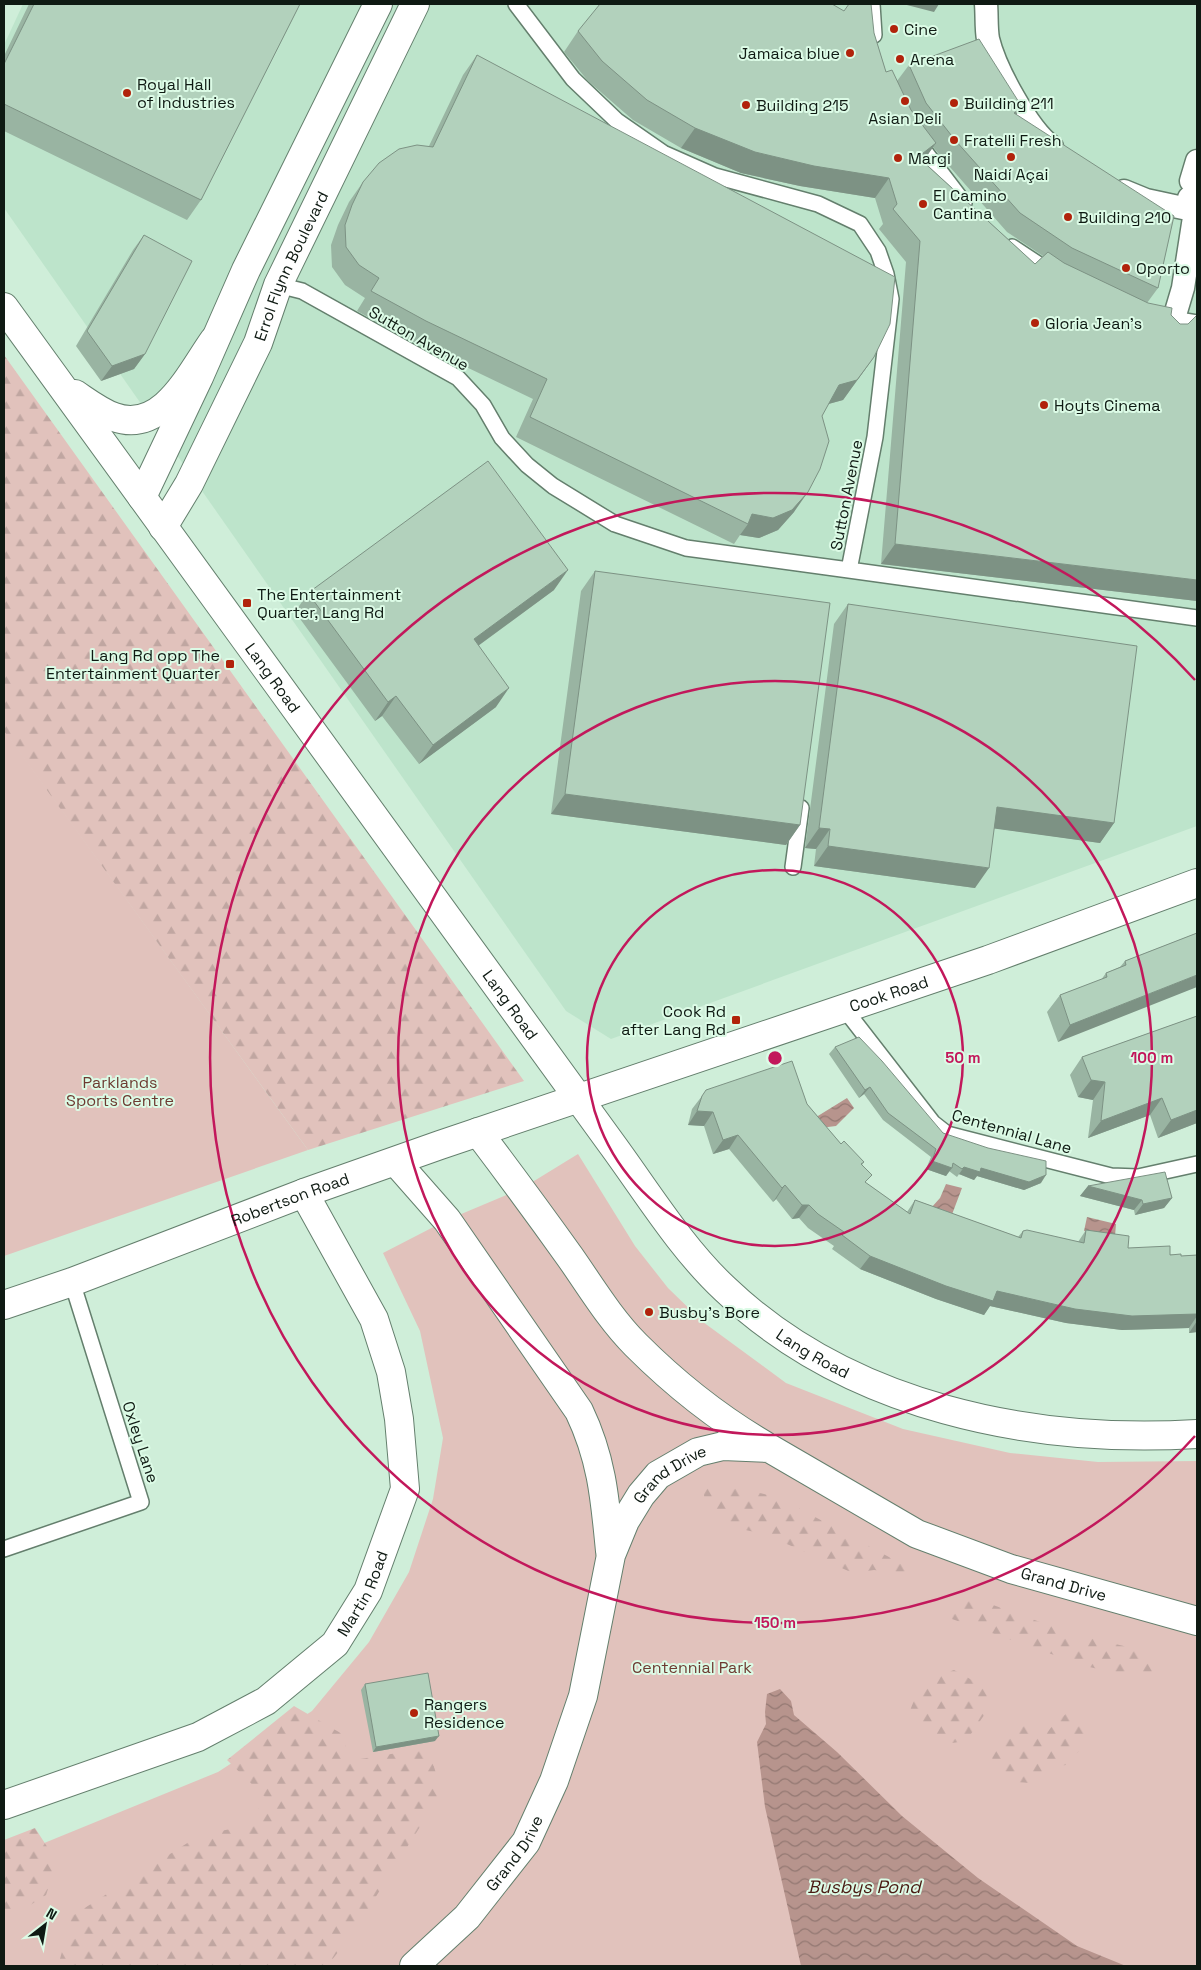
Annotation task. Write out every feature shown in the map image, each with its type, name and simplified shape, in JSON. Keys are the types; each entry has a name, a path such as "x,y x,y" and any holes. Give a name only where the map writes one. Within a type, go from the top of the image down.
{"street":[{"path":"142,497 199,377 246,270 378,4"},
{"name":"Errol Flynn Boulevard","path":"163,527 186,489 258,343 278,285 415,4"},
{"path":"986,4 988,39 1014,101 1045,142 1066,158"},
{"path":"1102,182 1146,200 1194,192 1183,288 1172,326"},
{"name":"Lang Road","path":"4,307 698,1262 726,1290 766,1323 804,1350 839,1370 883,1389 925,1403 992,1420 1053,1431 1114,1436 1197,1434"},
{"path":"61,384 113,417 126,421 138,420 163,410 214,340"},
{"name":"Cook Road","path":"578,1098 650,1075 843,1007 988,960 1197,883"},
{"name":"Robertson Road","path":"4,1305 72,1282 304,1194 578,1098"},
{"path":"478,1132 611,1316 635,1344 669,1376 730,1424 769,1448"},
{"path":"396,1162 447,1220 579,1411 593,1441 602,1479 610,1555"},
{"name":"Martin Road","path":"4,1805 198,1737 266,1702 335,1644 368,1591 405,1489 399,1419 391,1372 374,1319 304,1194"},
{"name":"Grand Drive","path":"414,1966 467,1917 526,1842 554,1781 584,1696 610,1555 625,1521 641,1495 665,1470 698,1452 723,1446 769,1448 917,1534 1011,1569 1197,1621"}],"lane":[{"name":"Sutton Avenue","path":"278,285 302,291 458,378 484,405 502,438 526,464 553,486 615,524 686,548 850,570 875,436 891,299 886,274 878,251 860,224 818,204 715,176 656,148 617,121 573,79 516,4"},
{"path":"872,4 875,53"},
{"path":"905,126 976,219"},
{"path":"998,237 1062,279"},
{"path":"1147,316 1172,326 1197,323"},
{"path":"850,570 1197,618"},
{"path":"794,867 804,790"},
{"name":"Centennial Lane","path":"843,1007 932,1123 947,1134 1111,1176 1138,1177 1197,1164"},
{"name":"Oxley Lane","path":"4,1548 141,1502 72,1282"}],"shaded area":[{"path":"23,4 1197,4 1197,826 611,1039 566,1011 4,208 4,45"}],"green space":[{"path":"4,355 524,1081 308,1150 4,731"},
{"name":"Parklands Sports Centre","path":"4,730 308,1150 4,1256"},
{"name":"Centennial Park","path":"578,1154 635,1246 668,1288 703,1322 786,1383 903,1429 1010,1453 1098,1462 1197,1461 1197,1966 4,1966 4,1857 32,1848 218,1772 312,1711 369,1642 409,1572 433,1499 443,1438 420,1331 383,1253 447,1220 521,1189"},
{"path":"704,1487 736,1487 780,1498 924,1576 874,1570 853,1573 764,1534 722,1525 711,1516 704,1496"},
{"path":"966,1600 982,1601 1073,1634 1128,1647 1155,1657 1154,1670 1150,1674 1120,1674 1085,1666 952,1619 947,1608 951,1602"},
{"path":"954,1670 990,1690 994,1701 966,1741 952,1743 920,1728 910,1711 917,1694 925,1683"},
{"path":"294,1706 344,1735 348,1761 428,1748 442,1792 351,1936 327,1966 58,1966 72,1916 200,1835 246,1826 266,1798 227,1760"},
{"path":"1067,1713 1084,1725 1084,1738 1079,1751 1066,1765 1052,1767 1034,1783 1009,1780 999,1773 990,1750 1003,1736 1021,1722 1048,1731"},
{"path":"35,1828 57,1862 46,1895 4,1922 4,1840"}],"water":[{"path":"847,1098 854,1108 836,1126 820,1128 813,1119"},
{"path":"946,1184 962,1188 948,1225 931,1208 940,1198"},
{"path":"1087,1217 1116,1224 1115,1236 1084,1231"},
{"name":"Busbys Pond","path":"780,1689 791,1701 794,1715 837,1752 902,1816 978,1878 1077,1946 1126,1966 801,1966 765,1807 757,1742 766,1724 767,1694"}],"building":[{"name":"Royal Hall of Industries","path":"34,4 300,4 201,200 4,104 4,64"},
{"name":"Hoyts Cinema","path":"600,4 832,4 844,11 849,4 871,4 874,33 886,72 892,70 911,110 936,143 918,157 1035,264 1048,252 1064,263 1148,303 1172,308 1171,315 1180,324 1188,324 1197,315 1197,580 895,544 920,241 893,209 897,204 889,178 814,166 755,152 695,128 647,100 602,61 578,31"},
{"path":"979,39 1022,107 1014,113 1174,216 1158,288 1072,248 1020,213 955,140 926,103 909,65"},
{"path":"477,55 895,277 890,324 874,357 857,380 839,385 822,416 829,441 820,469 808,492 792,510 773,518 752,514 748,524 530,417 547,379 426,321 371,291 379,278 359,265 346,247 345,225 352,205 363,182 379,163 399,149 417,145 433,147"},
{"path":"144,235 192,261 145,354 112,366 87,331"},
{"path":"488,461 568,570 474,639 509,688 433,745 396,696 388,702 308,593"},
{"path":"595,571 830,603 800,825 565,794"},
{"path":"848,604 1137,646 1114,823 997,807 989,868 828,846 830,829 819,828"},
{"path":"1197,933 1197,975 1070,1025 1060,995 1107,977 1106,973 1126,965 1125,961"},
{"path":"1197,1016 1197,1110 1171,1120 1162,1098 1101,1121 1105,1082 1091,1080 1082,1057"},
{"path":"859,1037 882,1061 943,1133 988,1148 1046,1161 1046,1175 1029,1182 981,1168 980,1172 964,1167 962,1169 953,1163 952,1168 932,1161 936,1149 888,1113 870,1087 865,1090 835,1047"},
{"path":"792,1061 807,1104 841,1144 844,1141 864,1162 861,1164 872,1175 865,1182 910,1214 915,1200 1021,1238 1023,1231 1027,1230 1084,1243 1086,1230 1129,1236 1128,1248 1170,1246 1170,1255 1197,1255 1197,1314 1132,1316 1075,1309 997,1291 993,1301 946,1286 870,1256 842,1235 844,1232 818,1214 809,1205 802,1205 785,1185 782,1188 738,1135 723,1140 713,1112 697,1111 706,1090"},
{"path":"1165,1172 1172,1198 1143,1204 1142,1200 1088,1186"},
{"name":"Rangers Residence","path":"428,1673 439,1736 376,1747 365,1684"}],"place":[{"name":"Cine","path":"894,29"},
{"name":"Jamaica blue","path":"850,53"},
{"name":"Arena","path":"900,59"},
{"name":"Royal Hall of Industries","path":"127,93"},
{"name":"Asian Deli","path":"905,101"},
{"name":"Building 211","path":"954,103"},
{"name":"Building 215","path":"746,105"},
{"name":"Fratelli Fresh","path":"954,140"},
{"name":"Naidí Açai","path":"1011,157"},
{"name":"Margi","path":"898,158"},
{"name":"El Camino Cantina","path":"923,204"},
{"name":"Building 210","path":"1068,217"},
{"name":"Oporto","path":"1126,268"},
{"name":"Gloria Jean's","path":"1035,323"},
{"name":"Hoyts Cinema","path":"1044,405"},
{"name":"The Entertainment Quarter, Lang Rd","path":"247,603"},
{"name":"Lang Rd opp The Entertainment Quarter","path":"230,664"},
{"name":"Cook Rd after Lang Rd","path":"736,1020"},
{"name":"Busby’s Bore","path":"649,1312"},
{"name":"Rangers Residence","path":"414,1713"}]}
